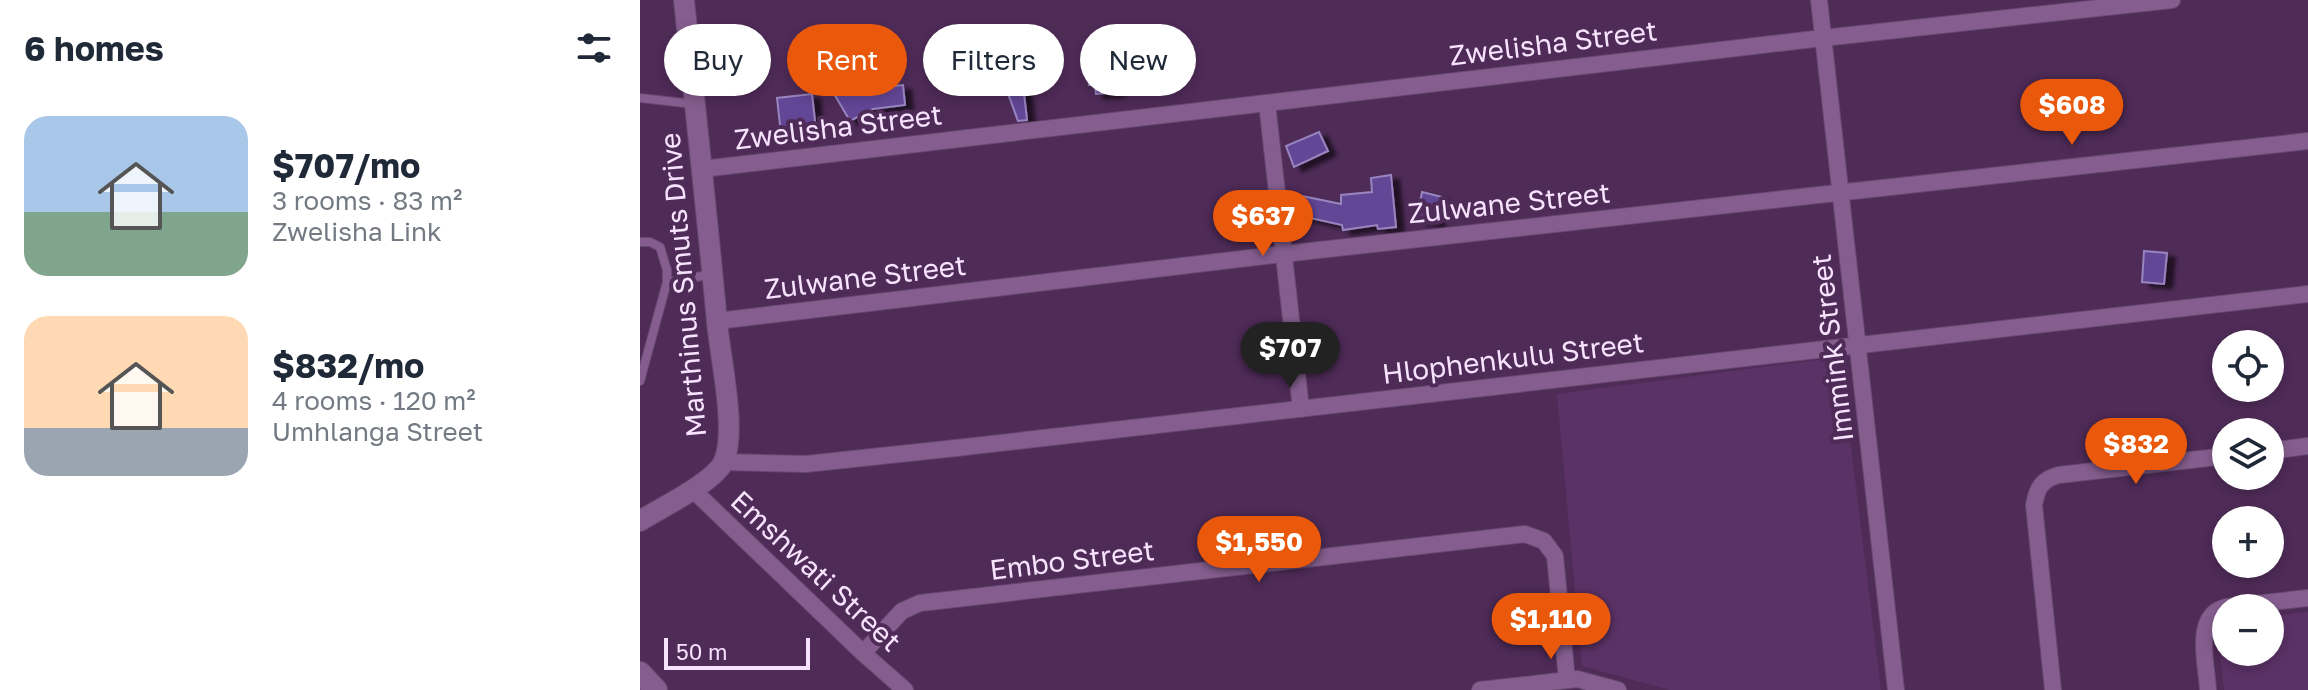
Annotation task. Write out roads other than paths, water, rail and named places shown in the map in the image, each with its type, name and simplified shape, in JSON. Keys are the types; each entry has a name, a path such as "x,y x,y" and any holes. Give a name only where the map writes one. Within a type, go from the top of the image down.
{"main road":[{"path":"640,673 656,690"}],"street":[{"name":"Marthinus Smuts Drive","path":"640,521 711,476 723,462 728,443 728,414 684,0"},
{"name":"Immink Street","path":"1819,0 1896,690"},
{"name":"Zwelisha Street","path":"702,169 2172,0"},
{"path":"1267,103 1301,409"},
{"name":"Zulwane Street","path":"717,321 1283,254 2308,141"},
{"name":"Hlophenkulu Street","path":"723,462 806,464 2308,294"},
{"path":"2284,449 2308,446"},
{"path":"2053,690 2034,505 2040,486 2051,477 2212,458"},
{"name":"Emshwati Street","path":"692,489 905,690"},
{"name":"Embo Street","path":"863,653 902,611 920,603 1525,534 1544,541 1555,556 1567,680"},
{"path":"2208,690 2204,636 2206,623 2214,612 2226,607 2308,598"},
{"path":"1480,690 1567,680 1581,680 1618,690"}],"lane":[{"path":"640,98 694,104"},
{"path":"640,242 650,242 660,247 667,270 667,282 640,381"},
{"path":"667,282 714,274"}]}
